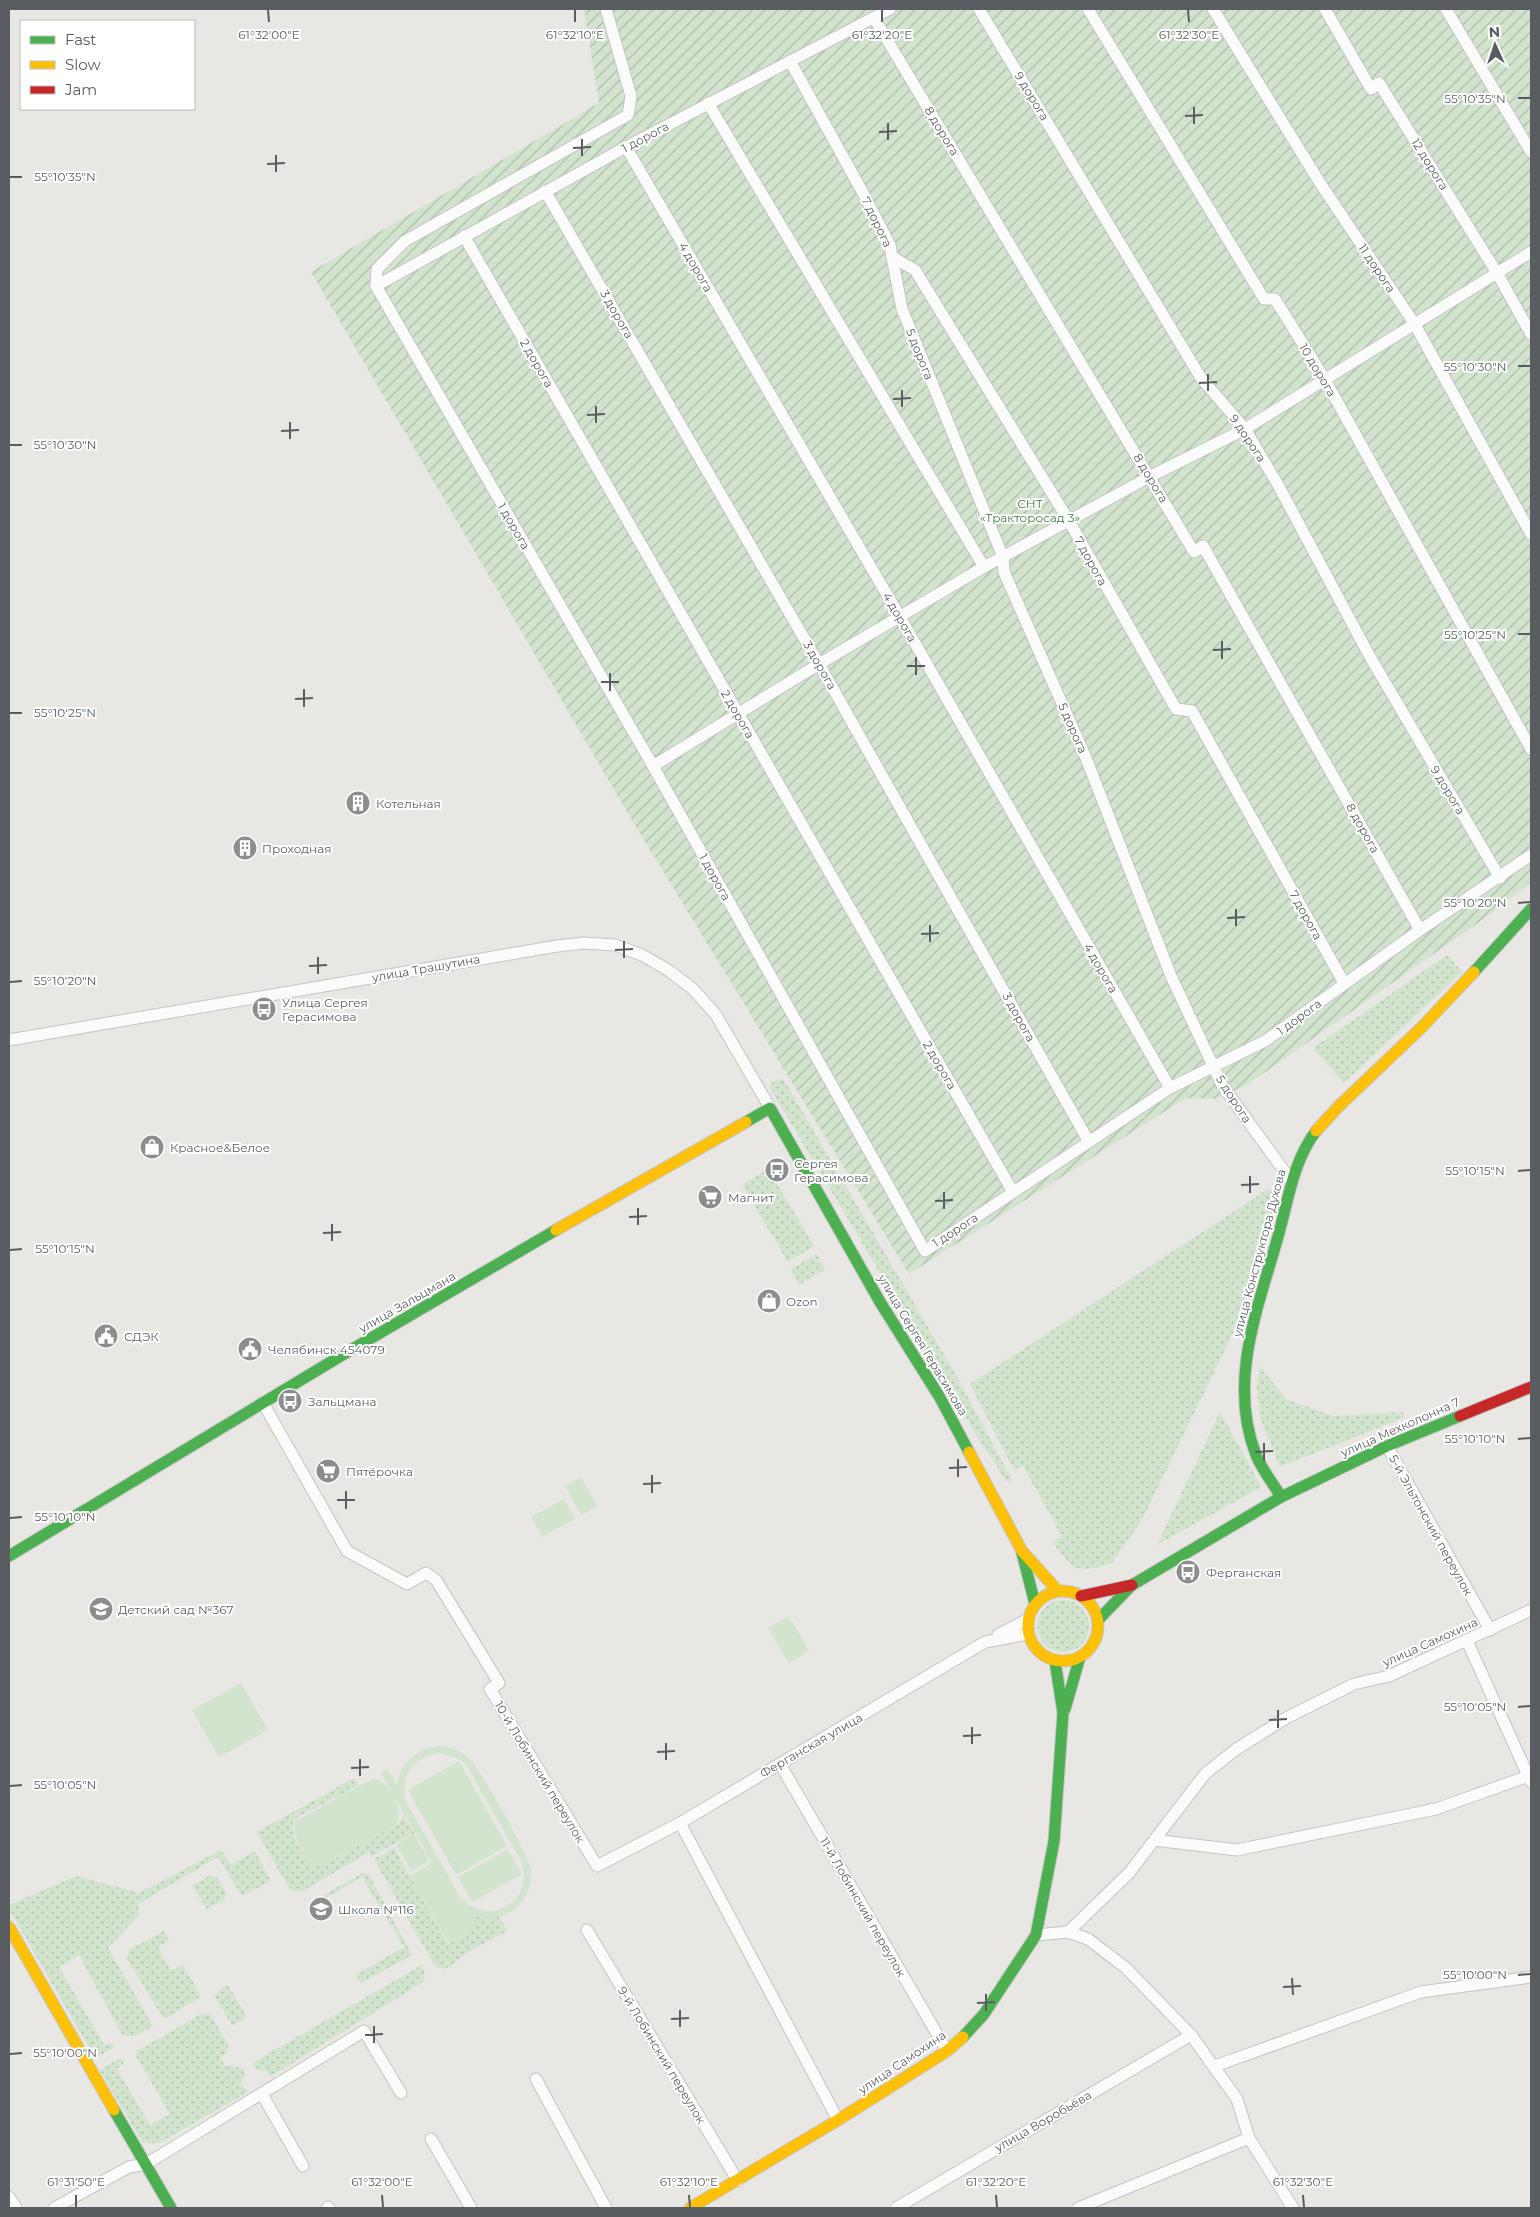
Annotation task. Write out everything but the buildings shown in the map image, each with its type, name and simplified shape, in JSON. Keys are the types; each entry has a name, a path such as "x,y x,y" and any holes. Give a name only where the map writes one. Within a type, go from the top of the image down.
{"street":[{"path":"376,286 377,269 405,241 628,115 631,96 606,9"},
{"name":"1 дорога","path":"890,9 626,147 376,286 653,766 924,1250 1170,1088 1265,1041 1344,983 1531,855"},
{"name":"9 дорога","path":"979,9 1202,378 1245,429 1278,483 1374,663 1500,878"},
{"name":"10 дорога","path":"1088,9 1264,299 1275,299 1324,378 1531,749"},
{"name":"11 дорога","path":"1213,9 1320,183 1414,323 1531,534"},
{"name":"12 дорога","path":"1325,9 1371,89 1380,83 1497,274 1531,334"},
{"path":"1446,9 1531,152"},
{"name":"8 дорога","path":"874,18 1194,552 1203,546 1420,930"},
{"name":"7 дорога","path":"790,61 863,193 890,245 892,257 915,270 1069,521 1176,708 1192,711 1344,983"},
{"path":"708,103 984,566"},
{"name":"4 дорога","path":"626,147 900,617 1170,1088"},
{"name":"3 дорога","path":"545,191 820,664 1088,1142"},
{"name":"2 дорога","path":"464,236 1013,1192"},
{"path":"653,766 984,566 1150,476 1245,429 1324,378 1531,252"},
{"name":"5 дорога","path":"892,257 902,309 1003,557 1004,572 1086,758 1171,976 1222,1085 1292,1182"},
{"name":"улица Конструктора Духова","path":"1281,1497 1256,1455 1246,1422 1244,1386 1248,1338 1292,1182 1305,1148 1334,1110 1406,1043 1531,909"},
{"name":"улица Трашутина","path":"9,1040 556,946 584,943 608,944 642,955 668,970 693,989 716,1015 770,1108"},
{"name":"улица Зальцмана","path":"9,1556 344,1354 631,1186 770,1108"},
{"name":"улица Сергея Герасимова","path":"770,1108 880,1302 939,1396 1022,1550 1058,1591"},
{"name":"улица Мехколонна 7","path":"1281,1497 1387,1446 1531,1387"},
{"name":"10-й Лобинский переулок","path":"263,1404 347,1551 407,1584 426,1573 436,1580 499,1683 490,1689 597,1866"},
{"name":"5-й Эльтонский переулок","path":"1387,1446 1490,1630"},
{"path":"1098,1620 1132,1585 1281,1497"},
{"path":"1022,1550 1035,1604"},
{"path":"1081,1596 1132,1585"},
{"path":"1058,1591 1070,1592 1081,1596 1092,1606 1098,1620 1098,1628 1092,1645 1080,1657 1068,1661 1055,1660 1038,1651 1028,1634 1028,1620 1035,1604 1045,1595 1058,1591"},
{"name":"улица Самохина","path":"1068,1932 1129,1873 1205,1774 1235,1750 1286,1718 1354,1684 1389,1676 1468,1641 1531,1610"},
{"path":"985,1642 1028,1620"},
{"name":"Ферганская улица","path":"597,1866 680,1823 985,1642 1028,1634"},
{"path":"1154,1840 1237,1850 1436,1810 1530,1778 1468,1641"},
{"path":"1063,1713 1080,1657"},
{"path":"1055,1660 1063,1713 1054,1841 1036,1935 1068,1932 1088,1940 1126,1968 1191,2035 1237,2099 1249,2138 1293,2208"},
{"name":"11-й Лобинский переулок","path":"780,1764 947,2051"},
{"path":"680,1823 838,2120"},
{"path":"9,1927 171,2208"},
{"name":"9-й Лобинский переулок","path":"587,1930 738,2180"},
{"name":"улица Самохина","path":"690,2208 838,2120 947,2051 984,2014 1036,1935"},
{"path":"1215,2066 1421,1992 1531,1977"},
{"path":"54,2208 129,2167 146,2164 364,2031 402,2093"},
{"name":"улица Воробьёва","path":"896,2208 1191,2035"},
{"path":"536,2079 606,2208"},
{"path":"262,2094 303,2166"},
{"path":"1078,2208 1122,2192 1249,2138"},
{"path":"432,2139 471,2208"},
{"path":"9,2197 16,2208"}],"green space":[{"name":"СНТ «Тракторосад 3»","path":"584,9 1531,9 1531,882 1492,913 1247,1085 1215,1099 1186,1098 909,1274 630,817 311,272 599,103"},
{"path":"1447,955 1462,972 1344,1083 1313,1048"},
{"path":"778,1079 784,1080 957,1377 1012,1480 1010,1482 1007,1482 979,1439 770,1088 771,1083"},
{"path":"768,1169 814,1246 788,1262 742,1185"},
{"path":"1268,1189 1276,1193 1270,1234 1231,1337 1142,1520 1112,1563 1091,1569 1078,1568 1072,1565 1053,1543 1062,1536 1023,1466 1014,1470 970,1384"},
{"path":"817,1254 825,1270 799,1285 791,1269"},
{"path":"1260,1367 1287,1400 1334,1416 1403,1412 1403,1418 1280,1467 1260,1418 1257,1387"},
{"path":"1220,1412 1261,1487 1157,1545"},
{"path":"581,1477 597,1506 581,1515 565,1486"},
{"path":"564,1499 575,1519 542,1537 531,1517"},
{"path":"1063,1600 1073,1602 1081,1608 1087,1616 1089,1626 1087,1636 1081,1644 1073,1650 1063,1652 1053,1650 1045,1644 1039,1636 1037,1626 1039,1616 1045,1608 1053,1602"},
{"path":"789,1616 809,1651 789,1663 768,1628"},
{"path":"241,1683 268,1730 219,1757 192,1710"},
{"path":"442,1746 457,1750 469,1758 475,1765 514,1832 531,1871 529,1888 524,1899 517,1907 507,1914 497,1917 486,1918 469,1914 477,1929 449,1943 410,1876 432,1863 381,1773 388,1769 397,1785 402,1769 412,1757 425,1749","holes":["440,1753 458,1758 467,1766 522,1863 524,1877 521,1890 515,1900 506,1907 495,1910 483,1910 471,1906 460,1897 406,1801 404,1792 407,1776 416,1762 431,1754"]},
{"path":"459,1761 507,1846 456,1875 408,1790"},
{"path":"354,1778 359,1785 298,1817 293,1822 295,1840 302,1852 314,1865 325,1864 400,1823 403,1815 414,1833 372,1856 369,1852 301,1892 290,1890 257,1832"},
{"path":"372,1779 384,1783 389,1788 398,1809 398,1822 394,1826 324,1864 315,1865 308,1859 298,1843 295,1831 296,1821"},
{"path":"414,1834 429,1861 411,1871 396,1844"},
{"path":"394,1848 448,1944 477,1929 469,1914 482,1918 499,1917 507,1931 472,1950 447,1968 443,1969 435,1966 374,1859"},
{"path":"508,1849 522,1874 472,1902 458,1877"},
{"path":"221,1850 231,1865 255,1851 271,1881 242,1896 218,1857 138,1904 139,1915 108,1948 153,2026 134,2036 122,2034 79,1955 59,1967 104,2045 110,2043 114,2045 113,2048 95,2058 9,1909 9,1905 76,1876 139,1893"},
{"path":"362,1873 370,1877 412,1955 361,1983 356,1975 404,1947 362,1877 324,1899 322,1896"},
{"path":"209,1876 218,1878 227,1894 224,1900 207,1909 192,1886"},
{"path":"164,1931 169,1941 158,1947 171,1971 183,1965 200,1994 199,1998 164,2019 127,1959 129,1950"},
{"path":"422,1965 425,1975 424,1980 420,1984 270,2077 266,2070 262,2071 254,2067 254,2062"},
{"path":"228,1985 247,2017 232,2026 215,1996 219,1990"},
{"path":"209,2013 229,2045 226,2054 220,2058 226,2067 231,2065 243,2069 246,2075 241,2083 248,2092 159,2143 142,2142 100,2070 118,2059 123,2060 123,2064 117,2069 150,2125 170,2114 136,2056 137,2051 201,2014"}],"traffic: fast":[{"path":"1474,972 1531,909"},
{"path":"746,1122 770,1108 880,1302 939,1396 969,1452"},
{"path":"1281,1497 1256,1455 1248,1427 1245,1371 1255,1316 1293,1180 1302,1155 1316,1131"},
{"path":"9,1556 344,1354 556,1230"},
{"path":"1098,1620 1132,1585 1281,1497 1387,1446 1460,1416"},
{"path":"1022,1553 1035,1604"},
{"path":"1065,1709 1080,1657"},
{"path":"963,2037 984,2014 1036,1935 1054,1841 1063,1713 1055,1661"},
{"path":"114,2110 171,2208"}],"traffic: slow":[{"path":"1316,1131 1339,1106 1421,1028 1474,972"},
{"path":"556,1230 746,1122"},
{"path":"969,1452 1022,1551 1058,1591"},
{"path":"1063,1591 1076,1594 1088,1601 1095,1613 1098,1626 1095,1639 1088,1651 1076,1658 1063,1661 1050,1658 1038,1651 1031,1639 1028,1626 1031,1613 1038,1601 1050,1594 1063,1591"},
{"path":"9,1927 114,2110"},
{"path":"690,2208 838,2120 947,2051 963,2037"}],"traffic: jam":[{"path":"1460,1416 1531,1387"},
{"path":"1081,1596 1132,1585"}],"place":[{"name":"Котельная","path":"358,803"},
{"name":"Проходная","path":"245,848"},
{"name":"Улица Сергея Герасимова","path":"264,1009"},
{"name":"Красное&Белое","path":"152,1147"},
{"name":"Сергея Герасимова","path":"777,1170"},
{"name":"Магнит","path":"710,1197"},
{"name":"Ozon","path":"769,1301"},
{"name":"СДЭК","path":"106,1336"},
{"name":"Челябинск 454079","path":"250,1349"},
{"name":"Зальцмана","path":"290,1401"},
{"name":"Пятёрочка","path":"328,1471"},
{"name":"Ферганская","path":"1188,1572"},
{"name":"Детский сад №367","path":"101,1609"},
{"name":"Школа №116","path":"321,1909"}]}
